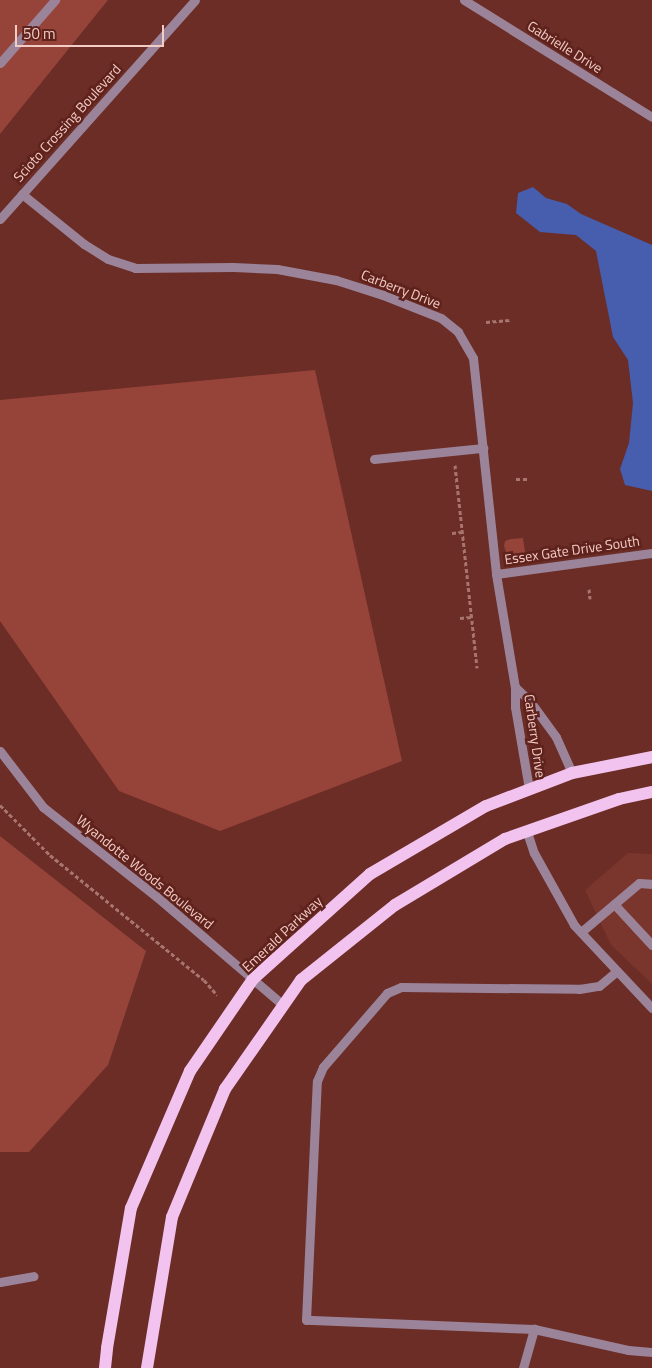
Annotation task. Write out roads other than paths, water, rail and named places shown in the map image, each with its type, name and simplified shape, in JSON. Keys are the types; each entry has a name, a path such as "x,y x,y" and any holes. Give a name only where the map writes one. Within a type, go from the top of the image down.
{"main road":[{"name":"Emerald Parkway","path":"105,1368 131,1208 190,1071 253,979 370,874 486,806 572,773 652,757"},
{"path":"147,1368 172,1217 225,1089 301,980 395,905 505,839 619,799 652,792"}],"street":[{"path":"0,63 55,0"},
{"name":"Scioto Crossing Boulevard","path":"0,219 195,0"},
{"name":"Gabrielle Drive","path":"464,0 652,117"},
{"name":"Carberry Drive","path":"22,194 84,244 108,259 136,268 233,267 277,269 336,280 383,294 441,318 458,332 473,358 496,574 515,687 515,707 529,789"},
{"path":"374,459 483,448"},
{"name":"Essex Gate Drive South","path":"496,574 652,553"},
{"name":"Carberry Drive","path":"515,687 529,700 556,737 572,773"},
{"name":"Wyandotte Woods Boulevard","path":"0,751 43,807 157,897 284,1005"},
{"path":"526,832 534,853 574,925 652,1008"},
{"path":"581,932 640,883 652,884"},
{"path":"614,904 652,945"},
{"path":"617,971 599,986 579,990 401,988 387,993 323,1067 317,1081 306,1320 534,1329 628,1350 652,1352"},
{"path":"0,1282 33,1276"},
{"path":"523,1368 534,1329"}],"water":[{"path":"533,187 546,198 567,204 581,214 652,245 652,491 625,485 620,469 629,443 633,403 628,360 613,337 596,251 576,235 540,232 516,213 518,193"}]}
